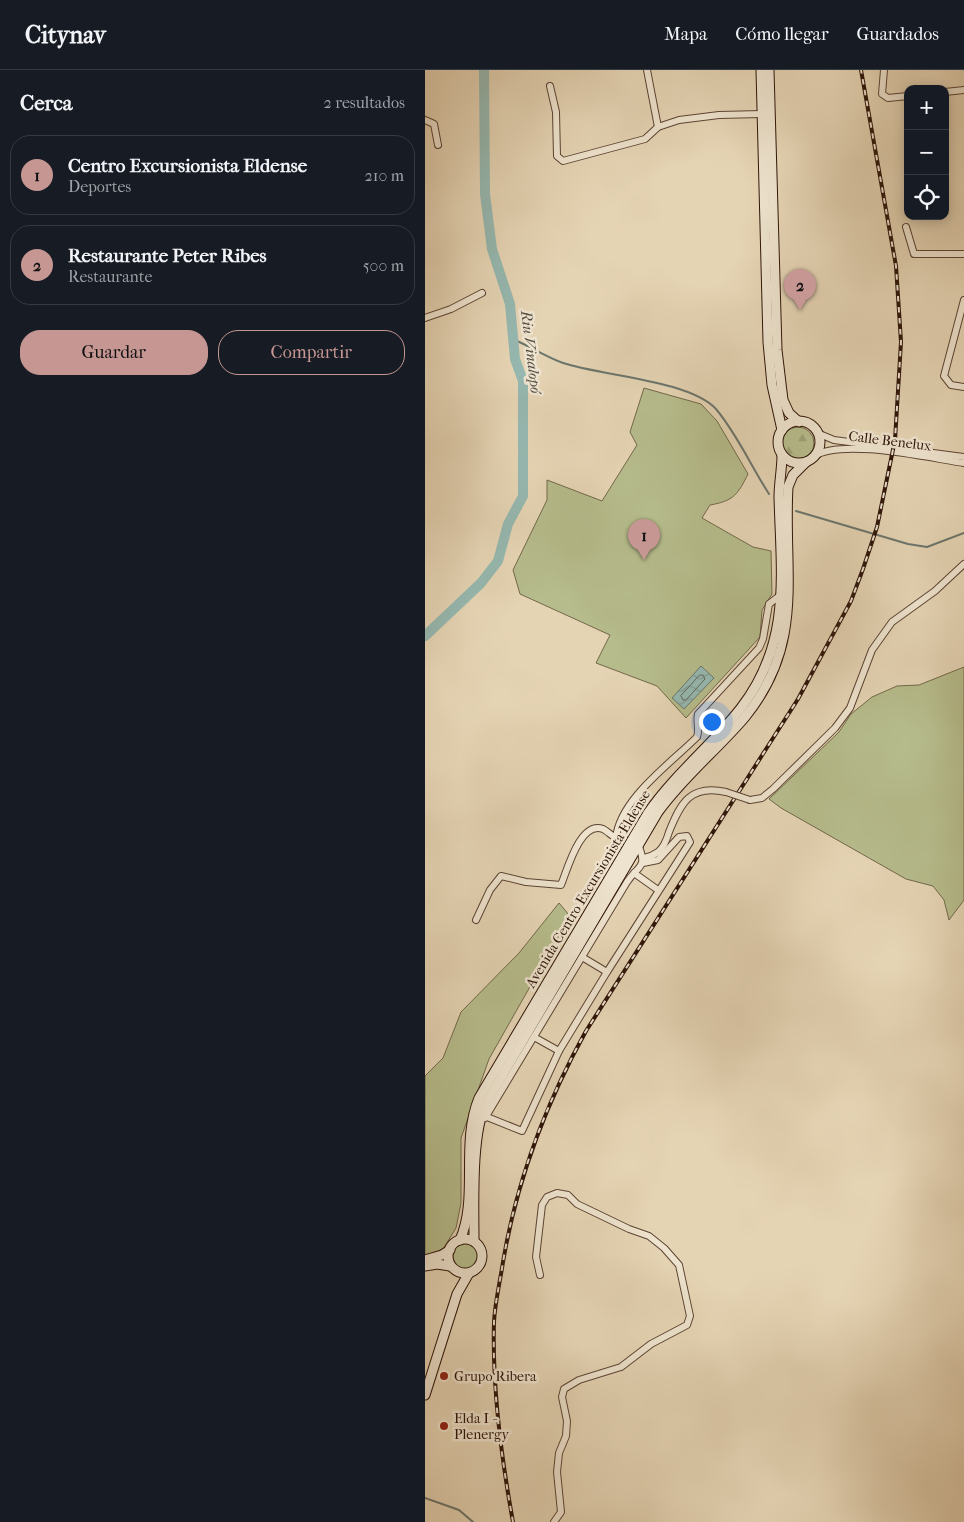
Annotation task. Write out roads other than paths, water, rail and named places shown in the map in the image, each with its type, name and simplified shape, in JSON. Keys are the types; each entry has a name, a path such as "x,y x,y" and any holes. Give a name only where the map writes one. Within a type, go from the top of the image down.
{"street":[{"path":"647,70 658,127"},
{"path":"761,70 768,342 772,385 782,430 778,446 782,455 793,462 805,462 814,456 819,442 817,433 807,424 799,422 789,424 782,430"},
{"path":"769,70 777,350 783,400 789,413 799,422"},
{"path":"884,70 882,94 889,98 904,96"},
{"path":"550,86 556,112 557,156 563,161 645,139 658,127 679,120 719,115 762,114"},
{"path":"949,92 964,90"},
{"path":"425,120 434,124 438,145"},
{"path":"906,226 914,254 964,254"},
{"path":"425,318 451,309 482,293"},
{"path":"964,300 944,376 946,381 951,384 964,387"},
{"name":"Calle Benelux","path":"817,433 834,440 964,457"},
{"name":"Calle Benelux","path":"814,456 834,448 855,448 964,463"},
{"name":"Avenida Centro Excursionista Eldense","path":"460,1240 467,1222 470,1128 479,1098 648,813 669,785 734,716 754,690 765,668 775,640 782,594 779,494 782,455"},
{"name":"Avenida Centro Excursionista Eldense","path":"474,1241 483,1118 489,1096 638,844 673,792 750,710 771,674 784,637 789,609 788,487 793,476 805,462"},
{"path":"643,861 658,860 679,837 687,836 690,842 559,1051 522,1131 483,1118 633,873 643,861 657,854 663,848 678,809 689,797 702,790 714,789 750,800 762,798 773,789 835,728 851,708 872,650 892,622 935,591 964,564"},
{"path":"476,920 491,890 501,876 526,882 561,885 568,862 586,831 594,828 603,829 616,838 619,821 634,798 697,737 699,731 696,720 698,714 759,648 763,639 769,604 782,594"},
{"path":"638,844 643,861"},
{"path":"672,845 683,852"},
{"path":"617,879 633,873"},
{"path":"633,873 659,890"},
{"path":"582,958 607,972"},
{"path":"534,1037 559,1051"},
{"path":"540,1275 535,1257 542,1205 547,1197 557,1193 568,1195 577,1204 629,1229 649,1236 664,1248 679,1265 690,1316 687,1325 651,1344 621,1366 579,1380 565,1389 562,1397 567,1421 566,1436 559,1454 557,1472 561,1512 554,1522"},
{"path":"425,1260 443,1255 460,1240 474,1241 481,1248 483,1259 478,1268 469,1273 457,1294 425,1395"},
{"path":"450,1250 448,1257 453,1269 457,1294"},
{"path":"425,1266 437,1264 469,1273"}],"water":[{"path":"701,666 714,678 684,709 672,698"}],"waterway":[{"name":"Riu Vinalopó","path":"425,636 481,583 498,561 508,524 523,496 523,381 515,359 510,304 492,249 485,194 484,70"},
{"path":"515,340 563,363 666,385 703,399 716,409 724,419 769,494"},
{"path":"796,511 908,544 927,547 964,533"},
{"path":"425,1498 459,1510 473,1522"}],"railway":[{"path":"513,1522 498,1422 494,1372 494,1322 496,1300 509,1231 534,1143 545,1115 586,1031 798,699 851,601 877,527 895,440 901,342 896,266 861,70"}],"place":[{"name":"Restaurante Peter Ribes","path":"800,310"},
{"name":"Centro Excursionista Eldense","path":"644,560"},
{"name":"Grupo Ribera","path":"444,1376"},
{"name":"Elda I - Plenergy","path":"444,1426"}]}
